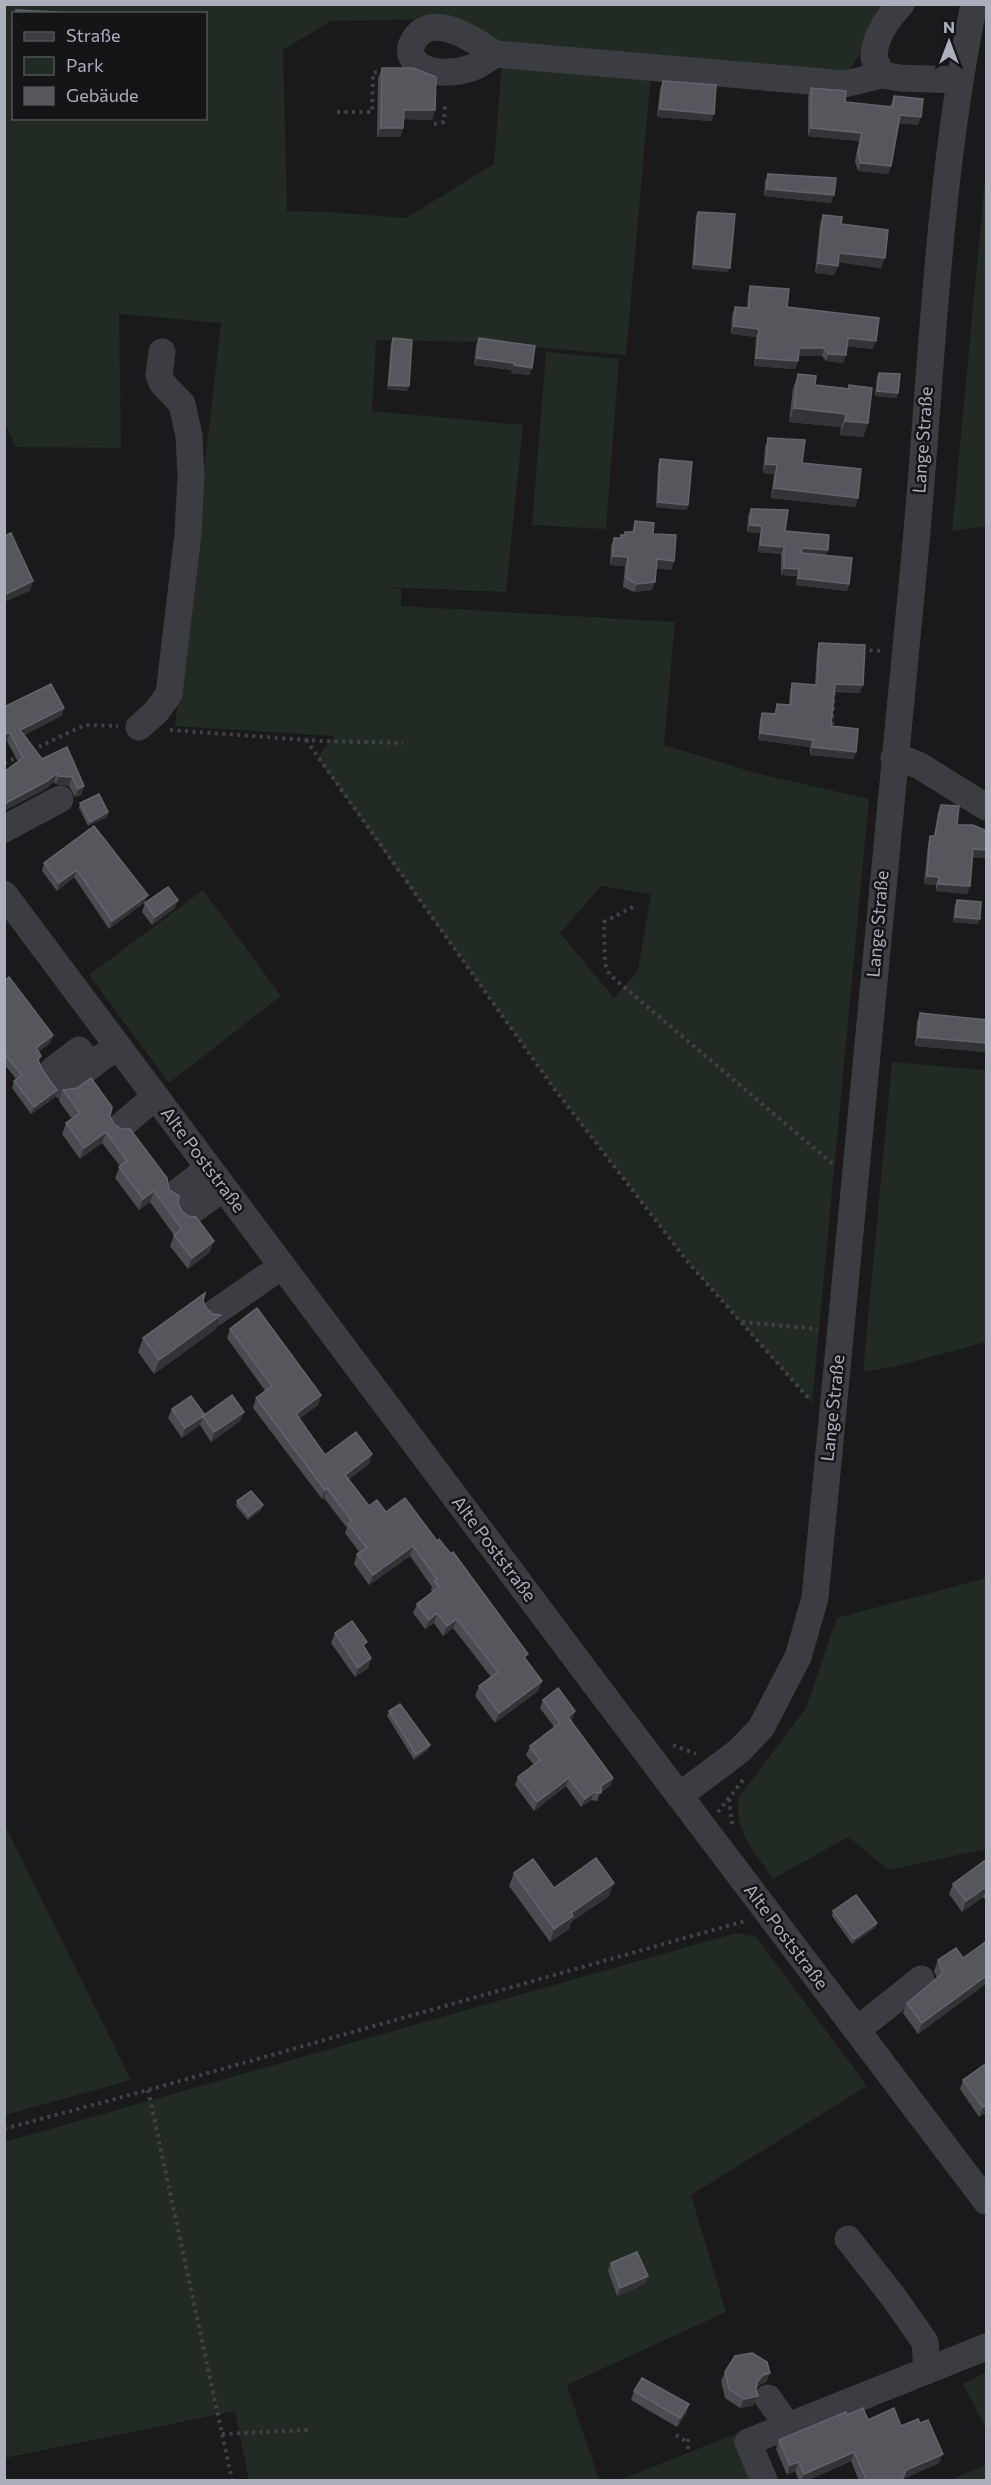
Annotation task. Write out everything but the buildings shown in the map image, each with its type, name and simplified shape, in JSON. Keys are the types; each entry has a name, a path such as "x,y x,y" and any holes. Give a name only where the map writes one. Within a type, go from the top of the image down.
{"street":[{"path":"882,75 874,59 877,39 890,16 901,4"},
{"name":"Lange Straße","path":"679,1796 739,1751 761,1728 798,1657 815,1598 916,539 941,231 958,80 974,4"},
{"path":"495,54 845,84 882,75 900,78 958,80"},
{"path":"139,727 156,712 169,694 188,534 191,476 189,436 182,404 162,383 159,375 162,352"},
{"path":"894,759 920,766 987,807"},
{"path":"4,829 60,799"},
{"name":"Alte Poststraße","path":"4,894 679,1796 987,2201"},
{"path":"91,1066 117,1046"},
{"path":"122,1125 155,1097"},
{"path":"184,1202 216,1178"},
{"path":"214,1313 282,1266"},
{"path":"857,2030 921,1979"},
{"path":"848,2238 925,2342 927,2371"},
{"path":"764,2481 748,2442 987,2347"},
{"path":"768,2398 788,2426"}],"path":[{"path":"337,112 372,112 373,73 390,71"},
{"path":"435,124 444,122 445,103"},
{"path":"860,650 882,651"},
{"path":"827,688 834,691 832,725"},
{"path":"403,744 306,740 553,1087 687,1261 812,1403"},
{"path":"633,907 604,922 605,964 610,975 835,1165"},
{"path":"741,1322 819,1329"},
{"path":"4,2129 768,1914"},
{"path":"148,2090 232,2481"},
{"path":"222,2434 310,2430"},
{"path":"676,2434 687,2442"},
{"path":"688,2449 687,2442 691,2436"}],"green space":[{"path":"5,5 893,5 843,79 506,45 438,19 331,21 283,50 287,211 406,218 494,164 502,61 651,74 626,355 476,342 376,340 372,411 523,425 506,592 383,587 401,589 401,606 675,622 664,745 756,773 869,799 812,1403 687,1261 553,1087 317,758 334,736 175,726 221,323 119,314 121,448 16,447 5,424","holes":["601,886 651,894 638,970 614,998 560,933"]},
{"path":"986,169 986,526 952,531"},
{"path":"546,352 619,359 606,529 532,525"},
{"path":"203,890 281,996 169,1083 89,975"},
{"path":"892,1062 986,1070 986,1342 897,1366 863,1372"},
{"path":"986,1578 986,1849 889,1870 848,1837 773,1879 753,1851 742,1830 738,1809 739,1797 806,1708 837,1618"},
{"path":"4,1824 131,2080 5,2115 4,2115"},
{"path":"736,1933 756,1937 867,2086 691,2195 726,2312 567,2385 599,2480 249,2480 235,2411 5,2458 5,2142"},
{"path":"986,2372 986,2429 963,2384"},
{"path":"745,2430 764,2480 620,2480"},
{"path":"986,2465 986,2480 950,2480"}]}
